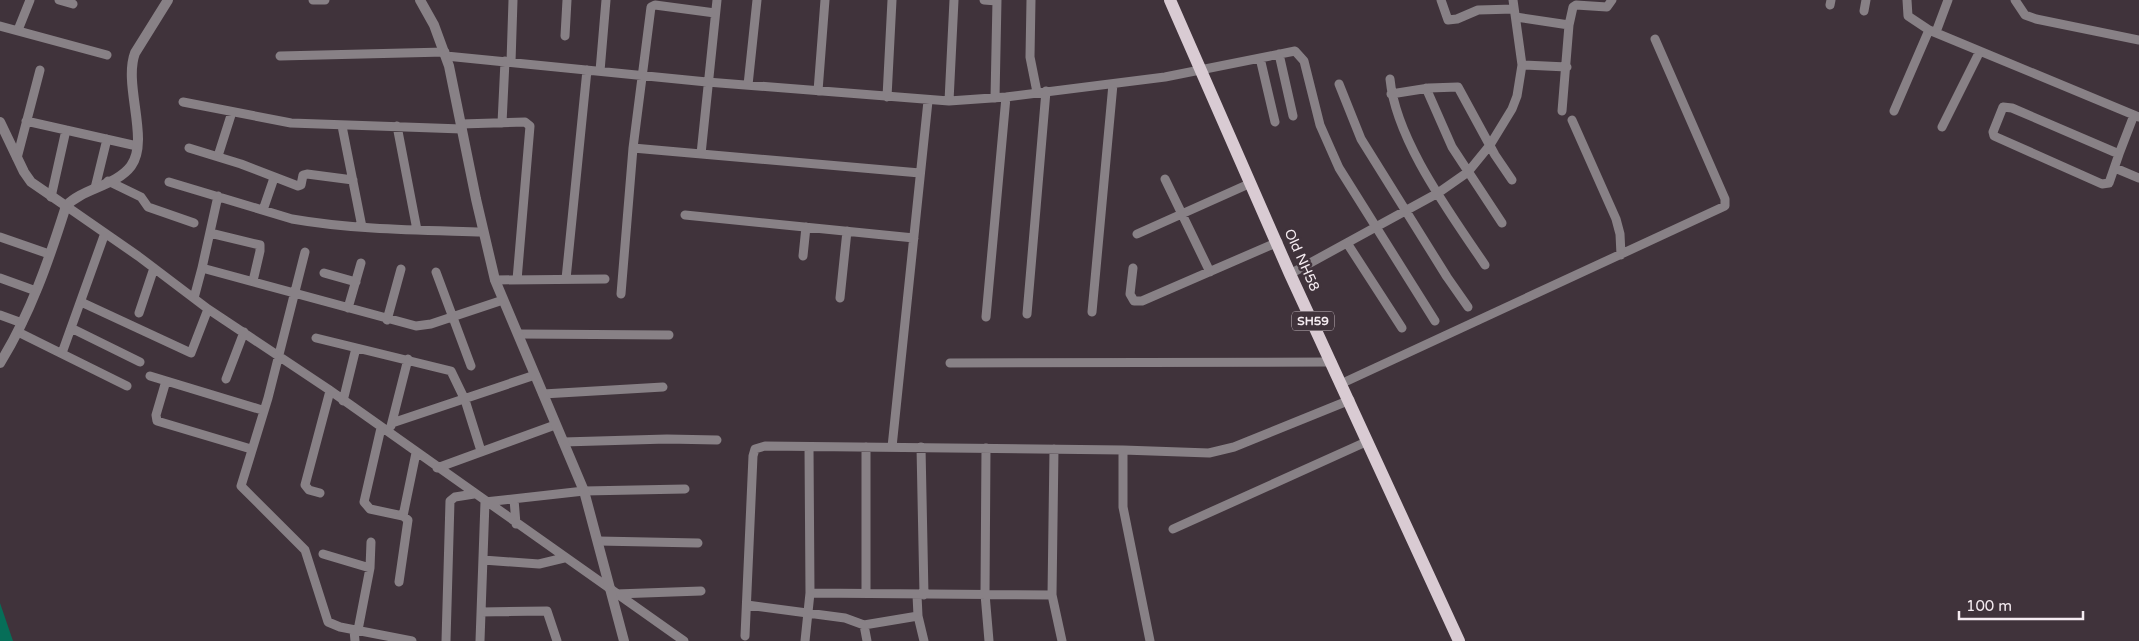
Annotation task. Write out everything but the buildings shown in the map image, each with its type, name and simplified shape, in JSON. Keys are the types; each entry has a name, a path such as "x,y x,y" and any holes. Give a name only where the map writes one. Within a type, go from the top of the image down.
{"main road":[{"name":"Old NH58","path":"1170,0 1204,71 1332,362 1459,641"},
{"name":"Old NH58","path":"1176,0 1250,183 1347,381 1466,641"}],"street":[{"path":"18,30 30,0"},
{"path":"59,0 73,4"},
{"path":"2,357 20,328 36,291 66,206 75,198 130,168 134,161 137,146 136,108 130,71 135,53 168,0"},
{"path":"313,0 325,0"},
{"path":"420,0 446,54 483,232 495,280 584,491 613,592 624,641"},
{"path":"502,123 513,0"},
{"path":"565,36 567,0"},
{"path":"600,71 606,0"},
{"path":"701,154 717,0"},
{"path":"748,85 757,0"},
{"path":"818,91 824,0"},
{"path":"887,97 892,0"},
{"path":"949,102 954,0"},
{"path":"984,0 997,0 996,98"},
{"path":"1027,314 1042,92 1030,57 1031,0"},
{"path":"1441,0 1448,20 1457,19 1478,10 1514,9 1569,25"},
{"path":"1562,111 1569,25 1572,10 1576,5 1607,7 1612,0"},
{"path":"1864,11 1866,0"},
{"path":"1907,0 1908,16 1932,31 2137,116 2119,154 2109,183 2102,184 1997,138 1993,132 2002,109 2009,107 2119,154"},
{"path":"1894,111 1948,0"},
{"path":"2015,0 2025,15 2036,19 2139,40"},
{"path":"621,294 633,148 651,7 655,5 715,13"},
{"path":"1293,272 1438,193 1468,172 1490,145 1512,109 1522,65 1514,9"},
{"path":"0,26 107,55"},
{"path":"1347,381 1721,210 1726,202 1655,40"},
{"path":"280,56 446,54 707,82 949,102 1114,84 1204,71 1295,51 1304,61 1327,144 1339,168 1435,321"},
{"path":"1942,127 1980,51"},
{"path":"1279,54 1293,116"},
{"path":"1260,58 1275,122"},
{"path":"1522,65 1567,67"},
{"path":"17,158 40,70"},
{"path":"566,279 587,70"},
{"path":"1390,79 1391,94 1405,133 1438,193 1485,265"},
{"path":"1092,312 1114,84"},
{"path":"1339,84 1361,139 1447,277 1468,306"},
{"path":"1391,94 1426,88 1458,87 1512,180"},
{"path":"1426,88 1452,147 1502,223"},
{"path":"986,317 1006,97"},
{"path":"892,447 928,101"},
{"path":"183,102 291,123 342,126 461,127 502,123 528,123 531,129 517,280"},
{"path":"218,156 232,112"},
{"path":"1572,120 1616,219 1620,234 1621,255"},
{"path":"26,121 137,146"},
{"path":"0,122 2,132 31,182 154,268 208,309 244,332 278,358 330,391 684,641"},
{"path":"342,126 362,227"},
{"path":"397,126 417,230"},
{"path":"51,197 66,130"},
{"path":"95,188 107,140"},
{"path":"189,148 218,156 298,186 301,185 303,175 307,174 353,180"},
{"path":"633,148 920,173"},
{"path":"2115,168 2139,178"},
{"path":"263,210 274,178"},
{"path":"1165,179 1210,272"},
{"path":"108,181 140,197 148,207 194,223"},
{"path":"169,182 263,210 312,222 362,227 483,232"},
{"path":"1137,234 1250,183"},
{"path":"194,298 218,196"},
{"path":"685,215 914,238"},
{"path":"803,256 806,227"},
{"path":"840,298 847,231"},
{"path":"62,353 105,233"},
{"path":"210,233 260,246 253,281"},
{"path":"0,237 49,254"},
{"path":"1133,268 1130,294 1134,301 1138,301 1278,242"},
{"path":"1347,242 1402,328"},
{"path":"305,252 278,358 241,486 305,550 328,622 356,630 412,641"},
{"path":"348,308 361,263"},
{"path":"139,313 154,268"},
{"path":"202,268 294,292 387,320 422,326 503,300"},
{"path":"387,320 401,269"},
{"path":"436,272 471,366"},
{"path":"324,273 356,282"},
{"path":"0,278 36,291"},
{"path":"495,280 606,279"},
{"path":"81,302 191,353 208,309"},
{"path":"0,315 62,353 127,386"},
{"path":"71,328 140,362"},
{"path":"226,379 244,332"},
{"path":"518,334 669,335"},
{"path":"316,338 451,371 464,400 481,451"},
{"path":"343,401 356,348"},
{"path":"389,434 408,359"},
{"path":"950,363 1332,362"},
{"path":"392,423 535,375"},
{"path":"150,376 262,410"},
{"path":"166,381 156,415 157,421 251,449"},
{"path":"543,394 663,387"},
{"path":"320,493 308,490 305,485 330,391"},
{"path":"744,636 755,449 765,446 921,447 1210,453 1222,451 1350,400"},
{"path":"437,468 555,425"},
{"path":"381,428 364,502 370,508 403,516 408,520 399,582"},
{"path":"562,442 666,439 717,440"},
{"path":"1173,529 1368,441"},
{"path":"805,641 810,593 809,447"},
{"path":"866,447 866,593"},
{"path":"921,447 920,595 918,616 924,641"},
{"path":"986,448 985,594 990,641"},
{"path":"1054,449 1052,595 1062,641"},
{"path":"1123,450 1123,507 1150,641"},
{"path":"403,516 416,453"},
{"path":"485,502 584,491 685,489"},
{"path":"446,641 450,502 455,497 474,494"},
{"path":"514,499 516,524"},
{"path":"480,641 485,502"},
{"path":"598,541 698,544"},
{"path":"356,641 356,630 370,568 371,542"},
{"path":"323,554 370,568"},
{"path":"483,560 539,564 564,558"},
{"path":"613,592 701,591"},
{"path":"810,593 1052,595"},
{"path":"747,605 845,618 864,625 918,616"},
{"path":"481,612 547,612 556,641"},
{"path":"864,625 867,641"}],"shaded area":[{"path":"0,603 13,641 0,641"}]}
